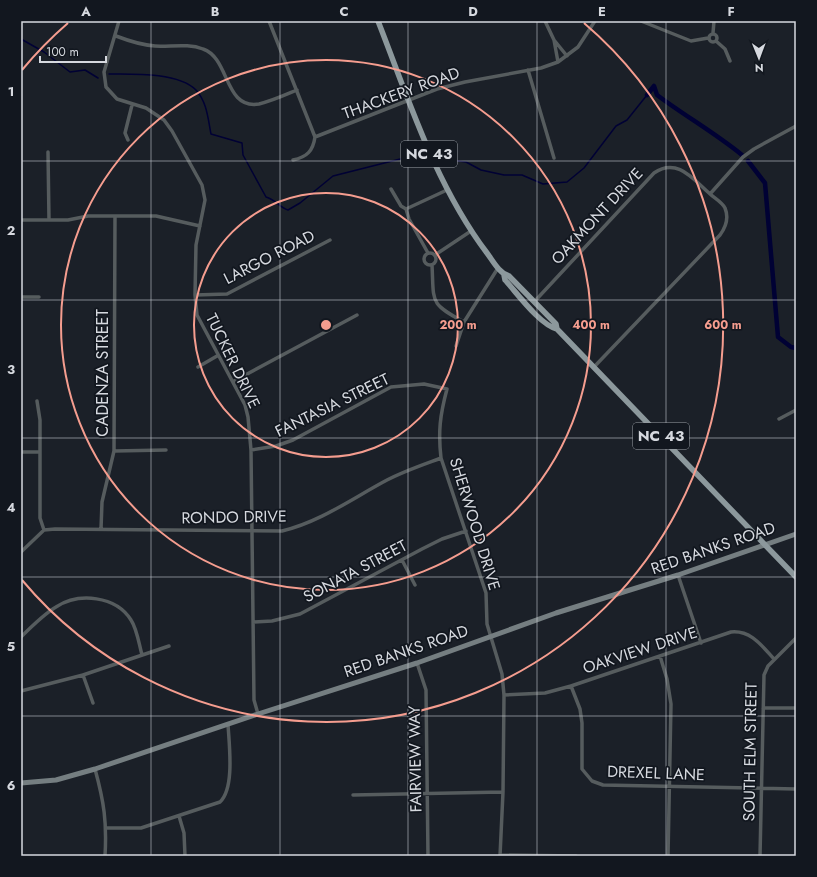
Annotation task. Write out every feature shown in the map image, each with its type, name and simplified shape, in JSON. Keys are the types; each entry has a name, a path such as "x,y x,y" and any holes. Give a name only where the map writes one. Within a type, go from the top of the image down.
{"main road":[{"name":"NC 43","path":"378,21 430,154 447,190 470,231 504,275 507,282 550,327 557,329"},
{"name":"NC 43","path":"504,275 509,276 554,322 557,329 796,577"},
{"path":"507,282 512,283 528,300 534,302"},
{"path":"536,313 539,312 550,322 554,322"}],"street":[{"name":"TUCKER DRIVE","path":"119,21 116,36 106,65 105,82 112,96 122,102 156,113 164,120 175,135 202,185 204,194 205,206 196,245 195,295 197,315 217,356 234,382 248,416 251,450 254,700 258,714"},
{"path":"269,21 315,137 312,150 302,158 293,160"},
{"path":"546,21 554,40 567,56"},
{"name":"THACKERY ROAD","path":"315,137 454,84 528,70 558,62 583,42 595,21"},
{"path":"640,21 691,41 708,38 713,33 714,21"},
{"path":"713,33 717,37 716,41 724,49 730,61"},
{"path":"116,36 149,45 195,47 204,49 216,57 233,94 244,102 260,104 297,90"},
{"path":"708,38 710,41 716,41"},
{"path":"554,40 554,47 558,62"},
{"path":"528,70 554,158"},
{"path":"128,140 125,133 132,105"},
{"path":"710,194 743,157 754,149 796,126"},
{"path":"48,152 49,220"},
{"name":"OAKMONT DRIVE","path":"534,302 654,173 660,169 669,166 677,167 687,172 725,208 727,216 725,229 594,367"},
{"path":"391,189 401,206 406,209 409,219 428,253 435,255"},
{"path":"406,209 447,190"},
{"path":"21,220 115,216 156,216 200,226"},
{"name":"CADENZA STREET","path":"101,529 102,502 114,451 115,216"},
{"path":"435,255 470,231"},
{"name":"LARGO ROAD","path":"195,295 227,294 330,240"},
{"path":"428,253 424,260 426,264 432,265"},
{"path":"435,255 436,261 432,265 434,300 441,309 464,322"},
{"path":"456,346 464,322 498,268"},
{"path":"21,297 39,296"},
{"path":"234,382 357,315"},
{"path":"198,367 217,356"},
{"name":"FANTASIA STREET","path":"251,450 276,446 293,440 391,387 424,384 447,389"},
{"name":"SHERWOOD DRIVE","path":"447,389 439,419 441,458 486,593 487,624 502,674 504,695 503,792 500,855"},
{"path":"21,552 44,530 40,518 40,420 38,401"},
{"path":"779,419 796,410"},
{"path":"114,451 166,450"},
{"path":"21,452 40,452"},
{"name":"RONDO DRIVE","path":"44,530 101,529 282,531 299,527 400,473 441,458"},
{"name":"SONATA STREET","path":"253,622 272,621 300,614 442,539 466,531"},
{"name":"RED BANKS ROAD","path":"21,783 56,780 95,770 228,724 417,662 556,613 678,575 796,534"},
{"path":"402,560 415,585"},
{"path":"678,575 701,643"},
{"path":"22,635 56,606 74,600 104,600 116,605 132,621 142,655"},
{"name":"OAKVIEW DRIVE","path":"504,695 545,693 571,686 731,632 745,633 757,641 774,659"},
{"name":"SOUTH ELM STREET","path":"760,856 764,676 768,666 796,638"},
{"path":"21,691 84,675 169,646"},
{"path":"660,656 667,679 671,704 668,856"},
{"name":"FAIRVIEW WAY","path":"417,662 426,690 428,856"},
{"path":"84,675 93,703"},
{"name":"DREXEL LANE","path":"571,686 580,710 582,723 582,769 592,781 603,785 796,789"},
{"path":"763,708 796,708"},
{"path":"107,828 141,828 220,802 224,798 229,776 228,724"},
{"path":"95,770 104,803 107,828 105,856"},
{"path":"353,795 503,792"},
{"path":"179,816 184,834 185,856"},
{"path":"500,855 576,856"}],"waterway":[{"path":"21,39 44,52 70,72 85,70 98,78"},
{"path":"109,74 142,74 167,77 188,84 196,90 205,105 211,134 242,143 243,155 266,197 288,210 300,203 333,176 416,155"},
{"path":"647,95 654,86 657,95 742,155"},
{"path":"443,159 466,162 481,170 504,175 522,175 543,184 567,182 584,168 616,126 627,120 647,95"},
{"path":"748,161 765,183 778,337 791,347 796,348"}]}
